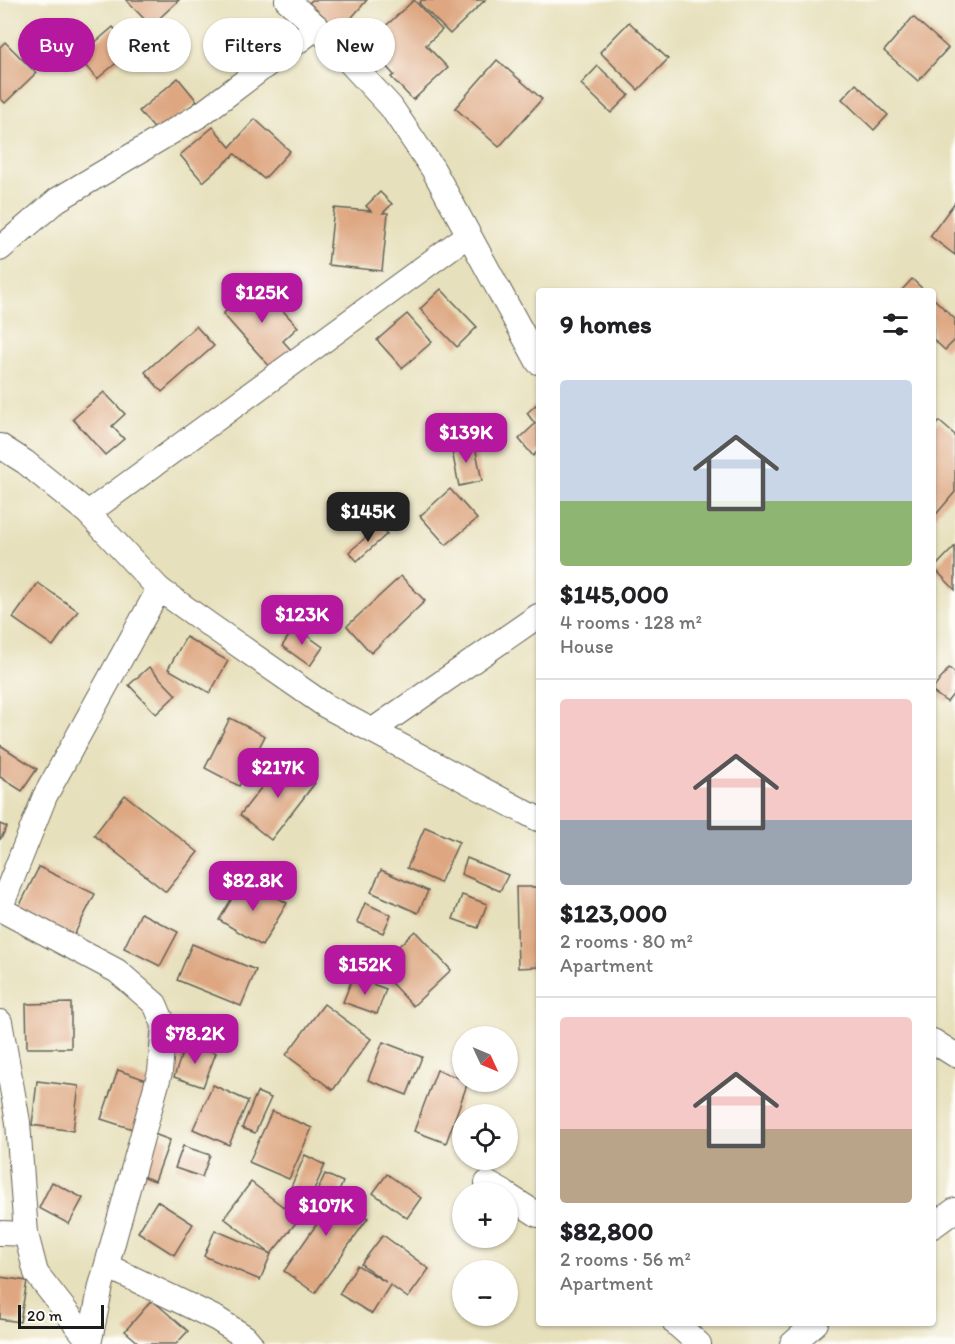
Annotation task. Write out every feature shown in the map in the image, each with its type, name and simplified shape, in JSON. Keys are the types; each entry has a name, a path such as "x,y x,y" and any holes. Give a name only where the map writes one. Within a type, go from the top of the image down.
{"street":[{"path":"287,0 315,25"},
{"path":"0,249 57,200 200,115 315,29"},
{"path":"358,72 391,108 433,170 536,358"},
{"path":"88,513 468,235"},
{"path":"0,446 25,462 88,513 159,589 326,706 536,818"},
{"path":"89,1343 107,1266 160,1072 165,1025 155,1004 117,971 0,909 45,796 159,589"},
{"path":"373,730 536,617"},
{"path":"0,1022 18,1122 26,1234 36,1273 89,1343"},
{"path":"936,1043 955,1055"},
{"path":"518,1202 536,1214"},
{"path":"936,1224 955,1210"},
{"path":"0,1233 26,1234"},
{"path":"107,1266 217,1319 245,1337 251,1344"},
{"path":"678,1326 699,1344"},
{"path":"792,1344 813,1326"}],"building":[{"path":"126,0 179,0 160,18 143,18"},
{"path":"312,0 367,0 351,18 326,18 309,3"},
{"path":"414,0 442,30 426,45 448,68 413,100 391,77 394,75 391,72 395,72 394,18"},
{"path":"422,0 485,0 450,34 419,3"},
{"path":"913,17 948,48 918,81 884,51"},
{"path":"629,22 668,59 638,90 600,52"},
{"path":"107,32 107,71 97,79 91,72 95,72 95,42"},
{"path":"5,42 18,55 18,72 36,73 5,103 0,98 0,47"},
{"path":"497,60 542,99 499,147 455,108"},
{"path":"598,66 629,95 611,113 581,84"},
{"path":"178,78 197,101 159,134 139,111"},
{"path":"856,84 888,115 874,130 842,99"},
{"path":"255,119 290,151 264,179 235,154 203,182 180,155 213,127 230,147"},
{"path":"380,192 392,204 383,213 388,213 382,271 328,265 334,208 371,211 366,206"},
{"path":"955,202 955,255 930,236"},
{"path":"912,279 922,288 904,288"},
{"path":"256,282 298,327 283,341 291,350 271,368 223,314"},
{"path":"441,289 477,327 457,347 420,309"},
{"path":"936,301 955,319 955,340 945,350 936,342"},
{"path":"407,314 432,342 402,368 377,340"},
{"path":"196,326 214,346 162,392 145,372"},
{"path":"104,392 125,414 112,426 124,439 105,455 73,419"},
{"path":"536,405 536,453 533,456 519,439 535,424 527,413"},
{"path":"939,421 955,435 955,492 936,514 936,424"},
{"path":"474,441 482,481 459,486 451,446"},
{"path":"450,489 477,519 446,545 420,516"},
{"path":"379,526 387,534 357,561 349,552"},
{"path":"955,546 955,590 936,570 936,566"},
{"path":"401,576 425,601 371,653 347,626"},
{"path":"38,583 78,611 53,646 13,618"},
{"path":"295,627 323,647 310,666 282,646"},
{"path":"186,637 228,661 210,693 168,669"},
{"path":"149,667 176,695 156,714 129,685"},
{"path":"949,668 955,673 955,692 947,702 936,694 936,685"},
{"path":"230,718 265,736 239,786 205,768"},
{"path":"0,745 37,769 22,791 0,777"},
{"path":"284,758 315,783 271,840 240,815"},
{"path":"125,795 198,852 166,892 94,835"},
{"path":"0,824 7,827 0,840"},
{"path":"425,827 459,842 440,883 407,868"},
{"path":"467,858 508,875 500,891 461,874"},
{"path":"39,867 95,894 72,939 17,911"},
{"path":"381,870 428,891 418,913 371,892"},
{"path":"244,878 287,903 262,946 219,920"},
{"path":"516,887 536,887 536,967 518,968"},
{"path":"462,895 487,904 478,928 453,919"},
{"path":"365,903 391,915 383,933 357,922"},
{"path":"141,913 178,932 160,966 124,948"},
{"path":"415,931 451,970 413,1006 376,967"},
{"path":"192,944 256,970 241,1006 177,980"},
{"path":"353,977 386,989 377,1014 343,1002"},
{"path":"71,1003 71,1048 27,1048 26,1004"},
{"path":"324,1004 371,1039 333,1090 286,1055"},
{"path":"186,1042 216,1053 203,1087 174,1077"},
{"path":"383,1042 422,1057 407,1095 368,1080"},
{"path":"118,1070 155,1083 139,1131 101,1119"},
{"path":"437,1070 452,1075 452,1092 464,1092 460,1104 452,1104 452,1126 446,1143 414,1131"},
{"path":"37,1081 79,1086 73,1131 32,1125"},
{"path":"213,1085 248,1101 229,1145 193,1129"},
{"path":"257,1092 271,1098 255,1133 242,1128"},
{"path":"272,1111 312,1128 289,1179 249,1162"},
{"path":"154,1134 170,1140 155,1181 139,1175"},
{"path":"183,1146 210,1155 202,1177 175,1168"},
{"path":"305,1155 325,1165 307,1205 287,1196"},
{"path":"325,1174 343,1182 337,1196 368,1218 315,1293 284,1271 330,1205 314,1198"},
{"path":"387,1174 421,1198 407,1218 373,1193"},
{"path":"52,1182 83,1198 69,1224 39,1208"},
{"path":"251,1182 299,1219 271,1254 224,1218"},
{"path":"157,1201 193,1224 174,1255 138,1232"},
{"path":"215,1230 271,1254 260,1280 204,1256"},
{"path":"383,1235 429,1269 408,1298 390,1285 372,1314 339,1294 357,1265 386,1282 361,1264"},
{"path":"0,1277 27,1281 20,1322 0,1319"},
{"path":"152,1300 188,1331 176,1344 140,1344 125,1331"}]}
